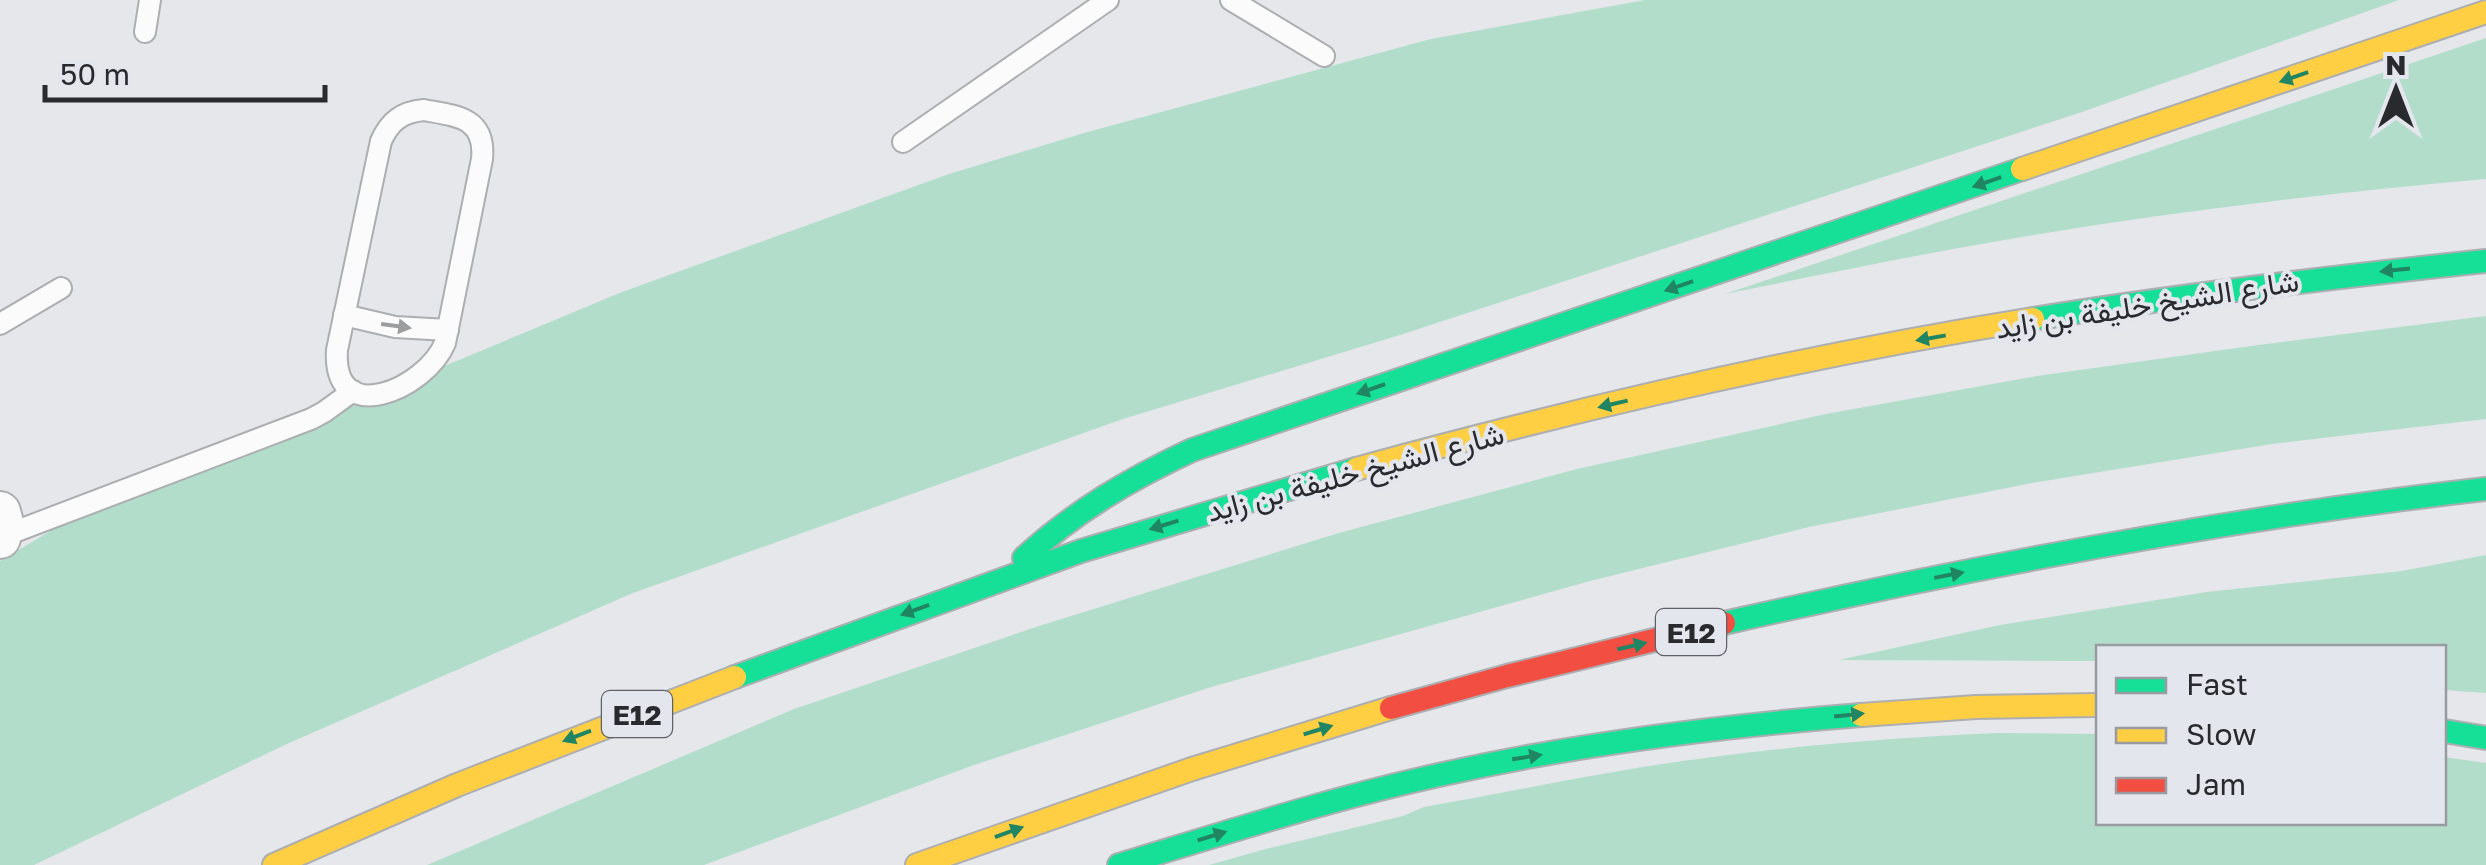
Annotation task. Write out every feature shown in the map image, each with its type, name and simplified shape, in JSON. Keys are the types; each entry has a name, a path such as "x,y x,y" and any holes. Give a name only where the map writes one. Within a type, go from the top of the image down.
{"highway":[{"path":"1006,576 1038,545 1110,492 1192,450 2486,12"},
{"name":"شارع الشيخ خليفة بن زايد","path":"274,865 568,740 1006,576 1376,464 1741,374 1926,338 2304,280 2486,261"},
{"name":"E12","path":"918,865 1235,755 1558,663 1885,588 2048,556 2212,527 2486,489"},
{"path":"1119,865 1406,782 1617,742 1906,710 2096,705"},
{"path":"2446,731 2486,738"}],"street":[{"path":"0,512 0,538"}],"lane":[{"path":"145,32 150,0"},
{"path":"903,142 1108,0"},
{"path":"1230,0 1324,56"},
{"path":"424,110 468,121 481,138 483,148 448,330 440,356 422,374 379,396 361,395 341,377 336,359 381,141 392,122 402,115 424,110"},
{"path":"0,324 61,288"},
{"path":"344,315 395,327 448,330"},
{"path":"0,538 310,418 353,390"}],"green space":[{"path":"1645,0 2399,0 2079,113 1400,335 1123,419 633,593 289,743 34,865 0,865 0,561 79,514 157,486 622,292 949,174 1084,133 1431,39"},
{"path":"2486,38 2486,179 2129,220 1725,294"},
{"path":"2486,316 2486,419 2272,444 2032,483 1809,527 1590,581 1211,687 974,765 704,865 427,865 794,709 1042,625 1339,533 1577,469 1826,414 2037,376"},
{"path":"2486,555 2486,693 2446,690 2446,645 2096,645 2096,661 1839,660 2000,625 2207,592 2402,571"},
{"path":"1998,733 2096,734 2096,825 2446,825 2446,757 2486,763 2486,865 1209,865 1403,816 1424,807 1693,760 1867,741"}],"traffic: fast":[{"path":"1024,558 1104,498 1192,450 2022,169"},
{"path":"2033,319 2259,287 2486,261"},
{"path":"735,677 1081,551 1356,469"},
{"path":"1724,623 2103,546 2294,514 2486,489"},
{"path":"1119,865 1323,804 1499,762 1653,737 1861,715"},
{"path":"2446,731 2486,738"}],"traffic: slow":[{"path":"2022,169 2486,12"},
{"path":"1356,469 1692,385 1862,349 2033,319"},
{"path":"274,865 457,785 735,677"},
{"path":"1861,715 1976,707 2096,705"},
{"path":"917,865 1192,769 1391,708"}],"traffic: jam":[{"path":"1391,708 1724,623"}]}
